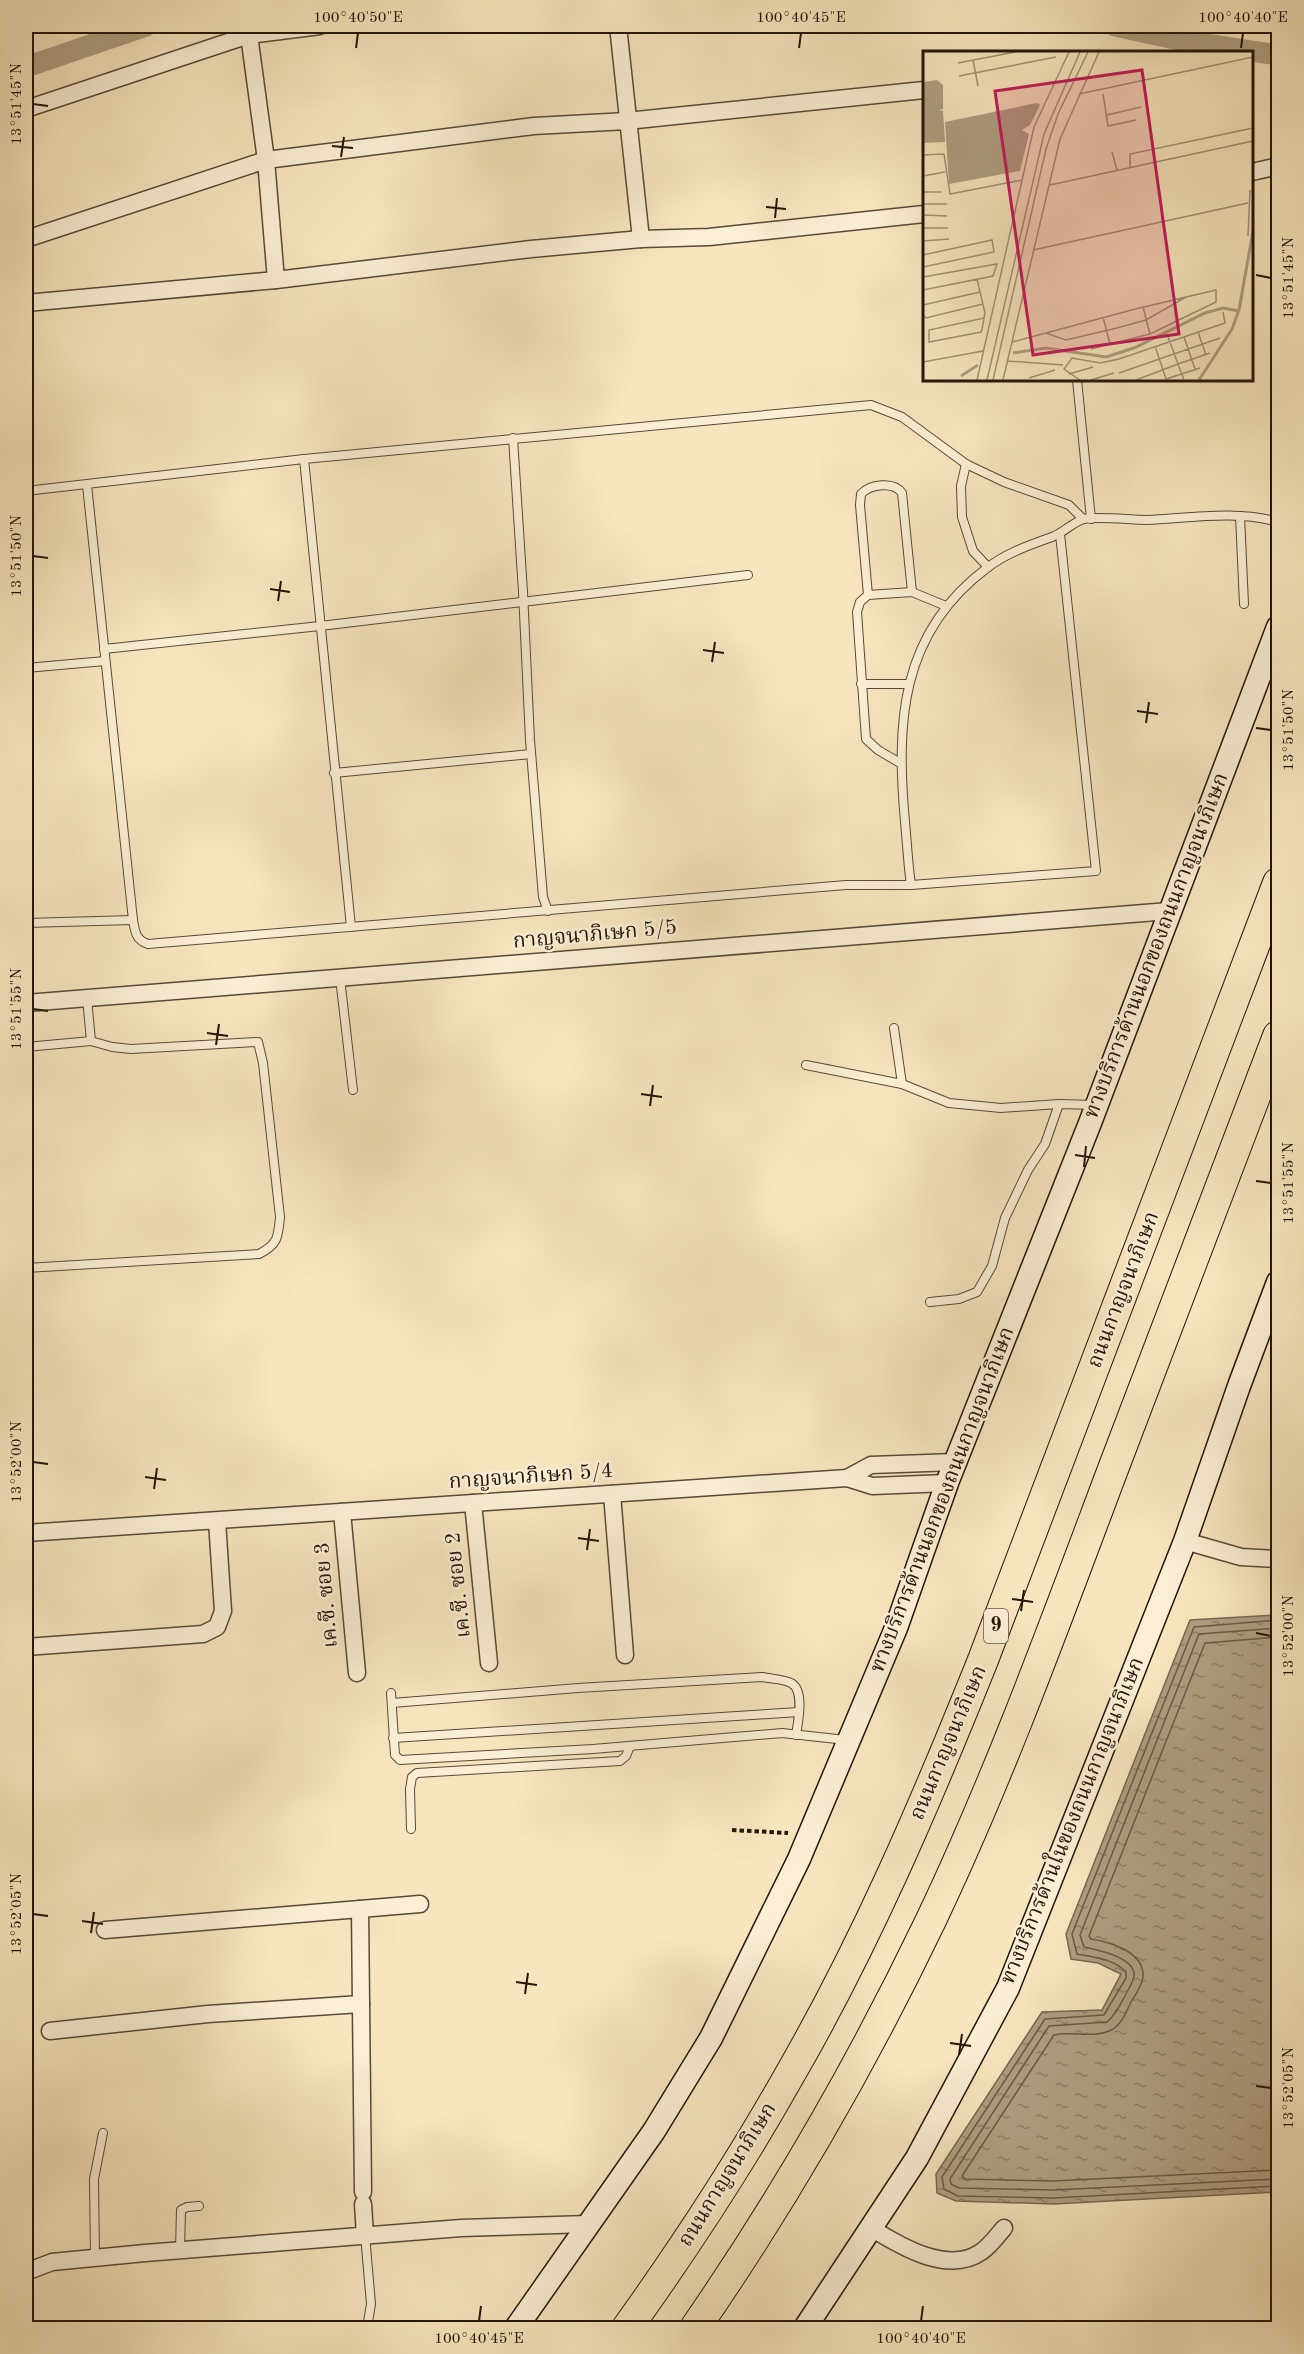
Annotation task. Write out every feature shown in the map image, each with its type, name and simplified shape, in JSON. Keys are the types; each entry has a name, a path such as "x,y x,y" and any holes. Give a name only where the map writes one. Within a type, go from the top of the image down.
{"highway":[{"name":"ถนนกาญจนาภิเษก","path":"627,2328 684,2247 789,2076 883,1895 934,1783 983,1660 1278,883"},
{"path":"695,2328 731,2277 837,2104 932,1918 1033,1680 1278,1036"}],"main road":[{"name":"ทางบริการด้านนอกของถนนกาญจนาภิเษก","path":"516,2328 654,2131 711,2038 809,1834 896,1628 951,1473 1097,1105 1278,627"},
{"name":"ทางบริการด้านในของถนนกาญจนาภิเษก","path":"805,2328 917,2158 1008,1988 1185,1541 1278,1282"}],"street":[{"path":"26,110 249,34 320,26"},
{"path":"618,26 641,239"},
{"path":"249,34 266,160 276,280"},
{"path":"26,239 266,160 534,126 627,121 923,90"},
{"path":"1253,172 1278,166"},
{"path":"26,303 276,280 531,249 641,239 710,237 923,214"},
{"name":"กาญจนาภิเษก 5/5","path":"26,1003 1169,912"},
{"name":"กาญจนาภิเษก 5/4","path":"26,1533 847,1478 872,1486 951,1473"},
{"path":"612,1494 624,1655"},
{"name":"เค.ซี. ซอย 2","path":"473,1503 489,1663"},
{"name":"เค.ซี. ซอย 3","path":"342,1512 357,1673"},
{"path":"26,1647 203,1634 217,1627 223,1611 217,1521"},
{"path":"1185,1541 1241,1557 1278,1559"},
{"path":"105,1930 420,1904"},
{"path":"360,1909 364,2235"},
{"path":"50,2031 208,2014 362,2004"},
{"path":"26,2272 52,2262 180,2250 460,2228 588,2224"},
{"path":"871,2228 903,2247 942,2260 976,2255 983,2251 1004,2228"}],"lane":[{"path":"1077,381 1087,519"},
{"path":"26,491 304,459 871,405 902,417 966,464 1004,482 1069,505 1087,519"},
{"path":"26,406 27,429"},
{"path":"513,438 531,754 543,897 548,911"},
{"path":"304,459 351,927"},
{"path":"966,464 961,486 962,517 973,551 988,567"},
{"path":"87,485 134,920 136,935 148,944 846,885 911,885 1096,871 1060,534"},
{"path":"868,595 861,494 867,488 890,485 899,488 902,493 912,592"},
{"path":"1240,516 1244,604"},
{"path":"911,885 906,855 907,842 900,763 901,736 908,684 913,667 946,606 988,567 1022,548 1060,534 1087,519 1144,520 1240,516 1278,522"},
{"path":"104,649 320,626 748,575"},
{"path":"900,763 878,750 866,739 857,612 860,602 868,595 912,592 946,606"},
{"path":"26,668 105,661"},
{"path":"861,684 908,684"},
{"path":"334,773 531,754"},
{"path":"26,923 134,920"},
{"path":"340,978 353,1090"},
{"path":"87,998 91,1041"},
{"path":"894,1028 902,1084"},
{"path":"26,1047 91,1041 131,1049 258,1042 263,1064 278,1206 278,1236 272,1247 259,1254 26,1268"},
{"path":"806,1065 902,1084 949,1103 1001,1108 1059,1104 1097,1105"},
{"path":"930,1302 959,1299 977,1292 992,1266 1005,1218 1028,1170 1045,1144 1059,1104"},
{"path":"392,1703 578,1688 762,1677 792,1683 796,1688 800,1701 796,1735"},
{"path":"391,1692 394,1755 400,1760 630,1746 782,1733 849,1741"},
{"path":"393,1738 799,1712"},
{"path":"411,1829 410,1789 412,1777 417,1773 620,1761 626,1756 630,1746"},
{"path":"95,2258 94,2179 103,2133"},
{"path":"180,2250 182,2210 199,2206"},
{"path":"364,2235 371,2304 367,2328"}],"path":[{"path":"732,1830 809,1834"}],"water":[{"path":"1278,1615 1278,2192 1054,2204 956,2201 937,2193 936,2174 1042,2012 1102,2010 1121,1974 1098,1963 1071,1959 1066,1934 1190,1620"}],"waterway":[{"path":"26,67 146,26"},
{"path":"1115,26 1179,40 1252,51"},
{"path":"1253,51 1278,55"}]}
